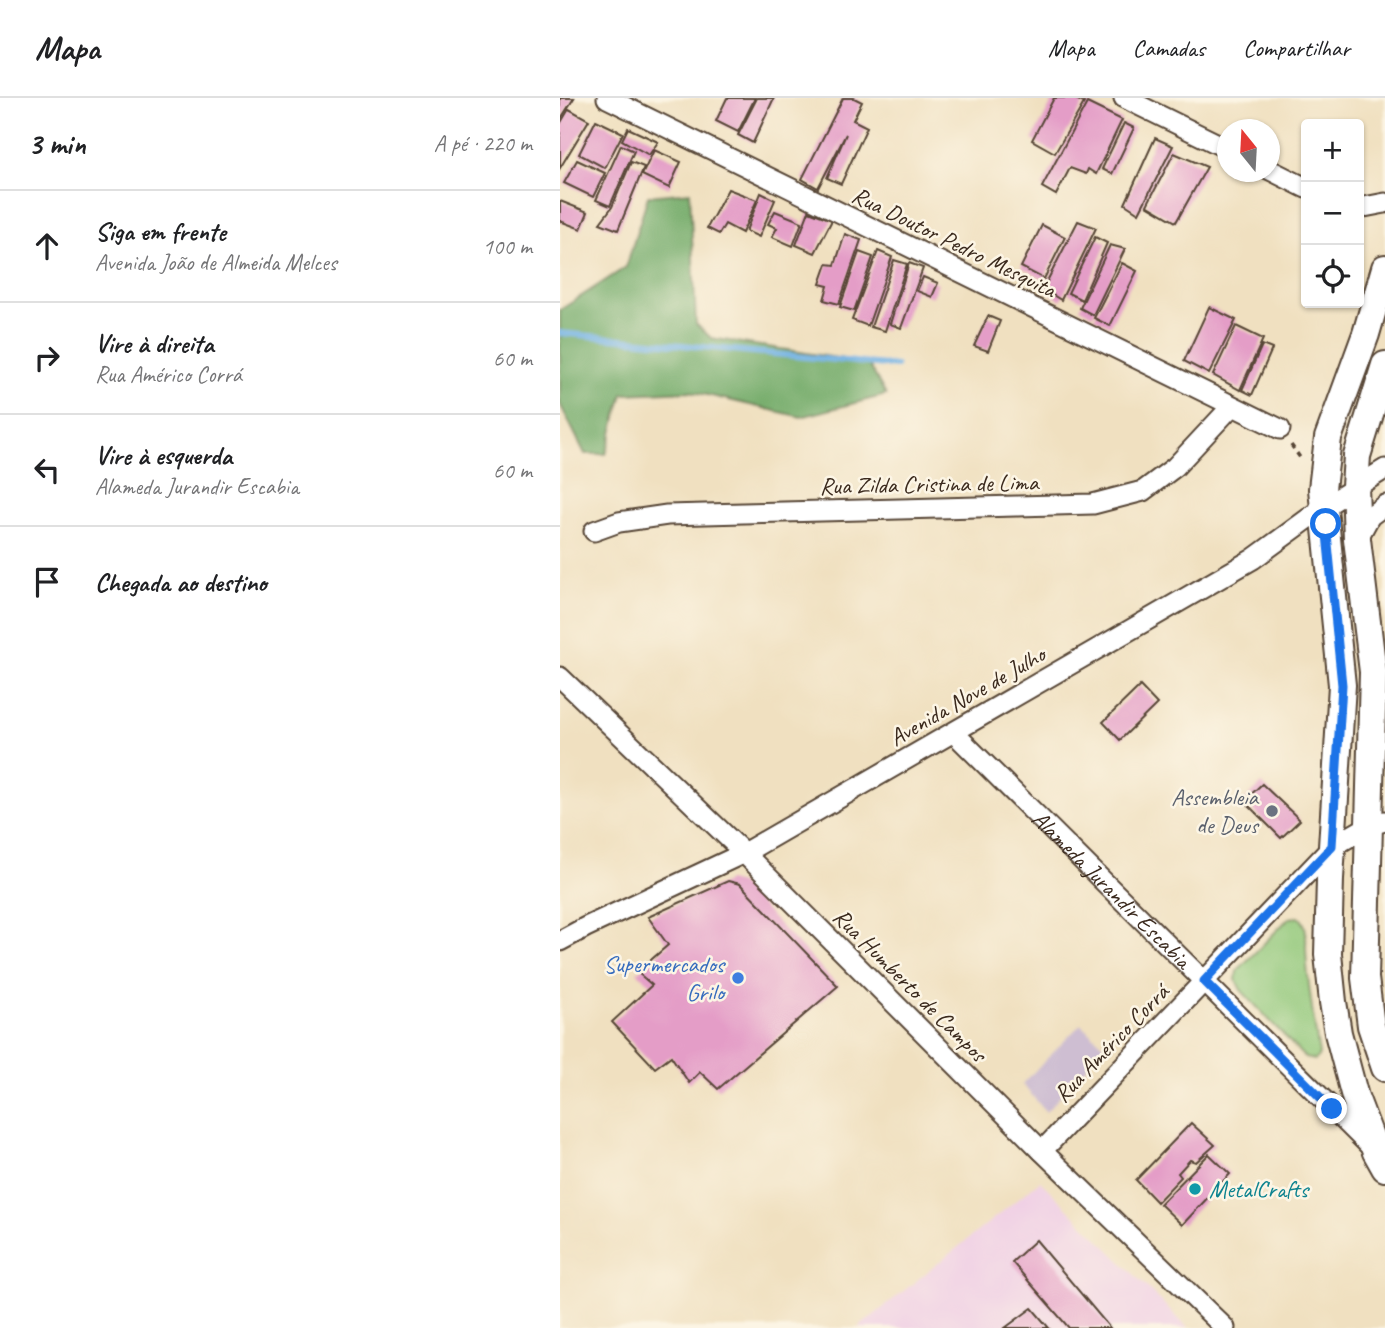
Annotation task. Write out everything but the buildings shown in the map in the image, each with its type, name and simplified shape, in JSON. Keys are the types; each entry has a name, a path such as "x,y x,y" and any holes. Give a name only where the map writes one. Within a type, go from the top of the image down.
{"main road":[{"path":"1380,1160 1356,1097 1338,1033 1328,954 1342,685 1322,489 1328,438 1366,334 1385,268"},
{"path":"1385,365 1357,456 1356,486 1357,539 1379,680 1377,823 1365,978 1371,1026 1385,1068"}],"street":[{"name":"Rua Doutor Pedro Mesquita","path":"607,98 1280,429"},
{"path":"1124,98 1217,144"},
{"path":"1280,175 1301,186"},
{"path":"1364,207 1385,202"},
{"name":"Rua Zilda Cristina de Lima","path":"594,531 619,522 667,515 1093,505 1143,491 1175,467 1233,406"},
{"name":"Avenida Nove de Julho","path":"560,942 586,927 744,853 954,733 1253,559 1324,506 1385,468"},
{"path":"1357,539 1370,516 1385,505"},
{"name":"Rua Humberto de Campos","path":"560,677 744,853 1042,1151 1225,1328"},
{"name":"Alameda Jurandir Escabia","path":"954,733 1380,1160"},
{"name":"Rua Américo Corrá","path":"1042,1151 1332,846 1377,823"},
{"path":"560,923 586,927"}],"shaded area":[{"path":"1081,1024 1105,1046 1046,1112 1022,1084"},
{"path":"1040,1181 1188,1328 858,1328"}],"green space":[{"path":"690,192 696,324 711,338 868,363 886,395 801,417 690,391 623,394 606,454 585,454 560,404 560,310 626,267 648,196"},
{"path":"1299,917 1306,931 1308,975 1319,1055 1315,1060 1305,1058 1241,990 1236,980 1237,971 1289,918"}],"waterway":[{"path":"560,333 896,366"}],"place":[{"name":"Assembleia de Deus","path":"1272,811"},
{"name":"Supermercados Grilo","path":"738,978"},
{"name":"MetalCrafts","path":"1195,1189"}],"route":[{"path":"1326,524 1342,685 1332,846 1204,981 1332,1109"}]}
